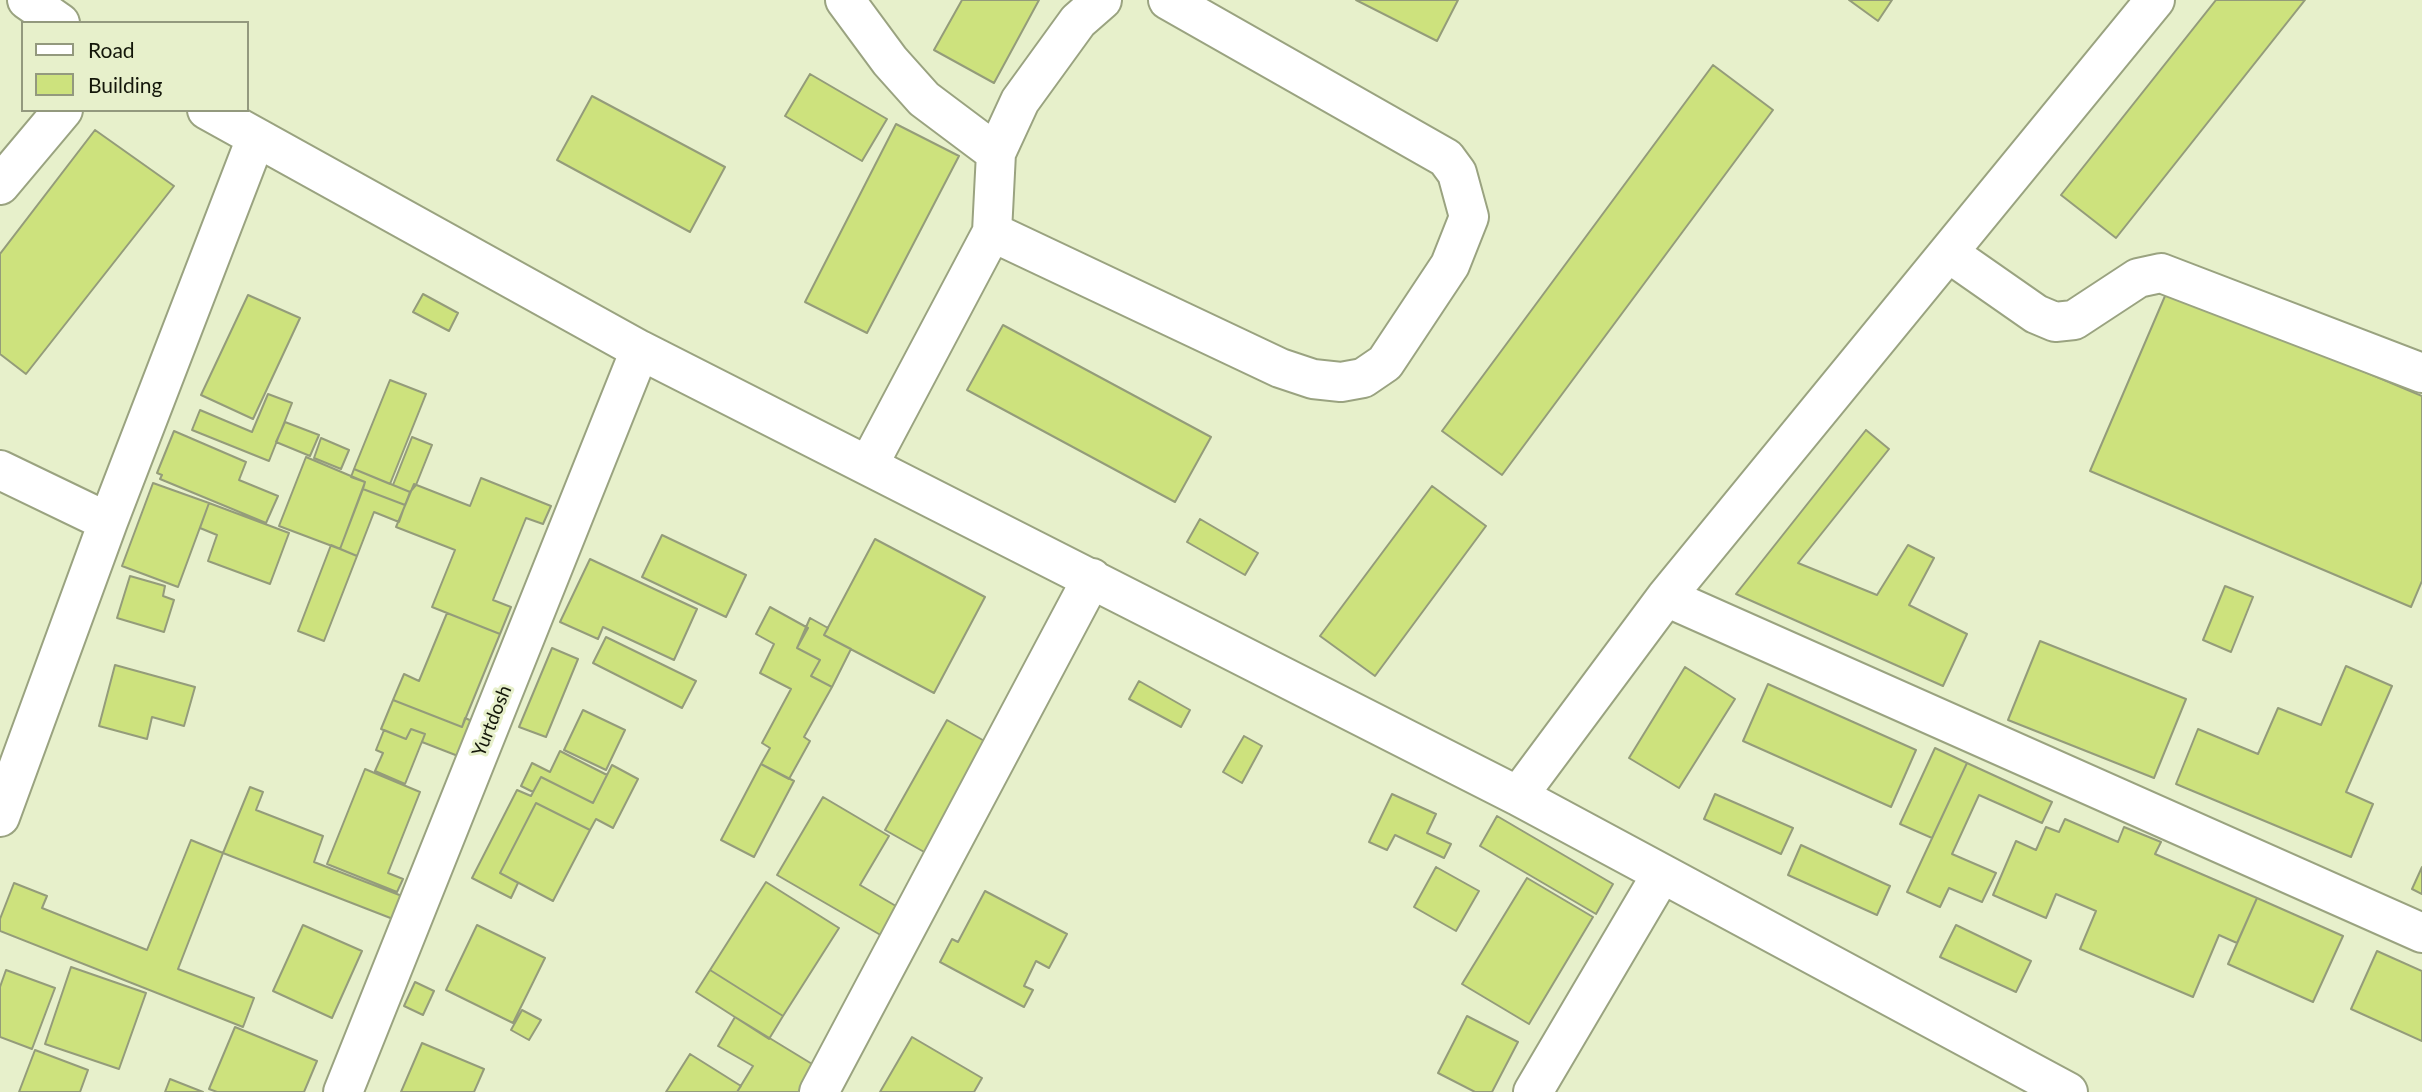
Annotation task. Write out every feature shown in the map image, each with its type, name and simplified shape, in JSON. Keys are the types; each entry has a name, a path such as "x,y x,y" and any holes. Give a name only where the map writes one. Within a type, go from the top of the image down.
{"street":[{"path":"26,0 57,21"},
{"path":"845,0 890,61 924,99 996,153"},
{"path":"869,464 992,232 996,153 1020,101 1078,21 1102,0"},
{"path":"992,232 1280,368 1313,379 1340,382 1363,378 1385,363 1450,265 1469,217 1457,173 1446,158 1168,0"},
{"path":"1518,796 1666,597 1950,254 2155,0"},
{"path":"0,185 61,112"},
{"path":"210,112 640,350 1518,796 1661,876 2068,1092"},
{"path":"0,817 108,522 256,138"},
{"path":"1950,254 2036,314 2055,323 2074,320 2138,278 2161,273 2422,373"},
{"name":"Yurtdosh","path":"343,1092 640,350"},
{"path":"0,470 108,522"},
{"path":"819,1092 1092,578"},
{"path":"1666,597 2422,933"},
{"path":"1533,1092 1661,876"}],"building":[{"path":"962,0 1039,0 994,83 934,50"},
{"path":"1356,0 1458,0 1437,41"},
{"path":"1849,0 1892,0 1878,21"},
{"path":"2216,0 2305,0 2116,238 2061,195"},
{"path":"1713,65 1773,110 1502,475 1442,431"},
{"path":"810,74 887,119 862,161 785,116"},
{"path":"592,96 725,167 690,232 557,160"},
{"path":"896,124 959,156 867,333 805,302"},
{"path":"95,130 174,186 26,374 0,354 0,254"},
{"path":"2168,289 2422,396 2422,581 2411,607 2090,471"},
{"path":"423,294 458,313 449,331 413,312"},
{"path":"248,295 300,318 253,419 201,395"},
{"path":"1003,325 1211,437 1175,502 967,390"},
{"path":"390,380 426,394 390,484 354,469"},
{"path":"268,394 292,403 269,461 192,430 200,410 252,432"},
{"path":"285,422 319,435 310,456 276,442"},
{"path":"1866,430 1889,449 1798,563 1877,595 1908,545 1934,558 1909,605 1967,634 1943,686 1736,594"},
{"path":"174,431 246,462 239,480 278,496 266,523 160,479 162,475 157,473"},
{"path":"412,437 432,445 416,485 410,492 393,485"},
{"path":"321,438 349,450 341,469 314,458"},
{"path":"306,457 365,482 340,549 279,526"},
{"path":"354,469 410,492 405,505 363,489 365,482 351,477"},
{"path":"481,478 551,506 543,524 526,518 493,600 511,607 500,634 432,607 455,550 396,527 414,484 470,506"},
{"path":"153,483 209,503 178,587 122,566"},
{"path":"1432,486 1486,526 1375,676 1320,636"},
{"path":"363,489 405,505 399,522 374,512 357,556 340,549"},
{"path":"209,503 289,533 270,584 208,561 217,535 200,528"},
{"path":"1200,519 1258,553 1245,575 1187,542"},
{"path":"662,535 746,575 726,617 642,577"},
{"path":"875,539 985,597 934,693 824,635"},
{"path":"331,545 357,556 324,641 298,631"},
{"path":"590,559 697,609 674,660 603,627 598,639 560,622"},
{"path":"130,576 165,586 163,596 174,600 164,632 117,618"},
{"path":"2225,586 2253,597 2231,652 2203,640"},
{"path":"770,607 808,628 797,648 820,660 811,676 832,687 804,737 810,741 789,779 761,764 770,748 762,743 791,689 760,673 774,644 756,634"},
{"path":"447,613 500,634 462,727 393,700 404,674 419,681"},
{"path":"810,618 828,628 824,635 851,649 832,687 811,676 820,660 797,648"},
{"path":"606,637 696,681 682,708 593,663"},
{"path":"2040,641 2186,699 2154,778 2008,720"},
{"path":"552,648 578,659 546,737 519,727"},
{"path":"115,665 195,687 184,726 152,717 147,739 99,726"},
{"path":"2346,666 2392,686 2346,792 2373,804 2351,857 2176,784 2198,729 2258,754 2278,708 2321,725"},
{"path":"1685,667 1735,699 1679,788 1629,758"},
{"path":"1139,681 1190,710 1181,727 1129,699"},
{"path":"1768,684 1916,750 1891,807 1743,741"},
{"path":"393,700 462,727 465,718 472,721 458,756 422,742 425,734 411,729 406,739 381,729"},
{"path":"583,710 625,730 606,770 564,750"},
{"path":"947,720 988,743 926,853 885,830"},
{"path":"411,729 425,734 405,784 375,771 383,753 376,750 384,730 406,739"},
{"path":"1244,736 1262,746 1242,783 1223,772"},
{"path":"1935,748 1967,763 1932,838 1900,824"},
{"path":"560,751 607,775 593,803 541,777 533,792 521,786 532,763 550,772"},
{"path":"1967,763 2052,802 2042,823 1979,795 1952,854 1996,873 1982,902 1949,888 1940,907 1907,892"},
{"path":"761,764 794,781 754,857 721,840"},
{"path":"612,765 638,779 613,828 596,819 590,830 536,803 500,873 518,883 511,898 472,878 517,790 531,796 541,777 593,803"},
{"path":"365,769 420,792 388,873 403,879 397,892 327,864"},
{"path":"250,787 263,792 256,810 323,836 314,862 402,896 393,919 223,853"},
{"path":"1392,794 1436,814 1427,833 1451,844 1444,858 1395,835 1387,850 1369,842"},
{"path":"1715,794 1793,828 1781,854 1704,819"},
{"path":"823,797 889,836 860,885 901,909 884,937 777,875"},
{"path":"536,803 590,830 553,901 500,873"},
{"path":"1497,816 1613,884 1596,914 1480,846"},
{"path":"2065,819 2118,842 2124,827 2161,842 2155,854 2257,898 2237,943 2219,935 2193,997 2080,949 2096,911 2056,894 2046,918 1993,895 2016,841 2036,850 2046,827 2059,832"},
{"path":"191,840 223,853 178,969 254,998 243,1027 0,931 0,919 14,883 47,896 42,908 147,950"},
{"path":"1801,845 1890,886 1877,915 1788,875"},
{"path":"1436,867 1479,891 1456,931 1414,907"},
{"path":"2422,867 2422,894 2412,889"},
{"path":"1527,878 1593,917 1529,1024 1462,984"},
{"path":"766,882 839,928 783,1016 710,970"},
{"path":"985,891 1067,934 1049,968 1036,961 1024,986 1033,990 1024,1007 940,962 952,939 958,942"},
{"path":"2257,898 2343,936 2313,1002 2228,964"},
{"path":"303,925 362,951 332,1018 273,991"},
{"path":"477,925 545,958 513,1023 446,990"},
{"path":"1956,925 2031,961 2016,992 1940,957"},
{"path":"2377,951 2422,971 2422,1041 2351,1009"},
{"path":"71,967 146,993 119,1069 45,1044"},
{"path":"6,970 55,988 32,1049 0,1037 0,987"},
{"path":"710,970 783,1016 769,1039 696,992"},
{"path":"415,982 434,991 423,1015 404,1006"},
{"path":"522,1010 541,1020 529,1040 511,1030"},
{"path":"1467,1016 1518,1042 1492,1092 1475,1092 1438,1073"},
{"path":"735,1017 817,1067 801,1092 737,1092 753,1066 718,1046"},
{"path":"235,1027 317,1061 304,1092 217,1092 209,1089"},
{"path":"912,1037 982,1078 974,1092 880,1092"},
{"path":"422,1043 484,1069 474,1092 401,1092"},
{"path":"35,1050 88,1070 80,1092 19,1092"},
{"path":"690,1054 741,1086 737,1092 666,1092"},
{"path":"170,1079 203,1092 165,1092"}]}
